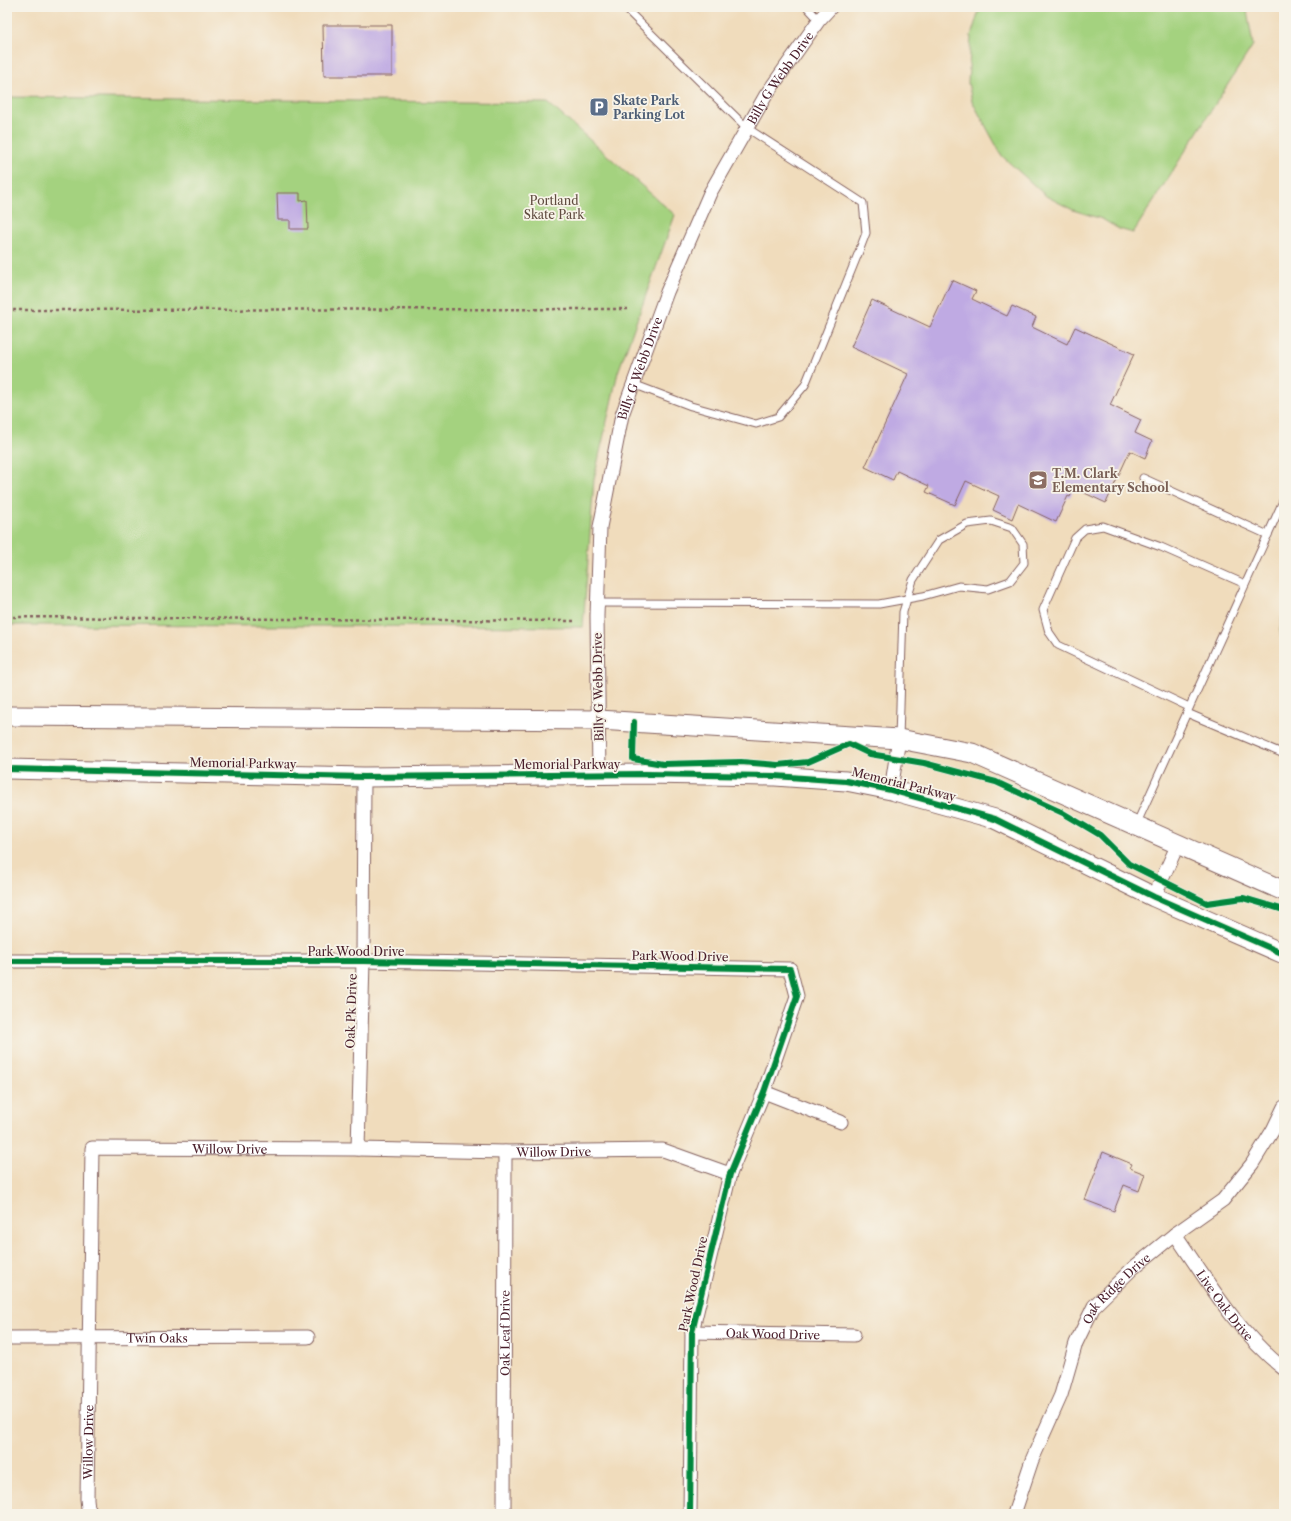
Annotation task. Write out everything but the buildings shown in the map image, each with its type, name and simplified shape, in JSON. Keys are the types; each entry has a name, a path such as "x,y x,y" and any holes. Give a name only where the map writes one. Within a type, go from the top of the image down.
{"street":[{"name":"Billy G Webb Drive","path":"600,775 598,603 600,527 622,415 667,292 710,193 766,95 819,20 832,7"},
{"path":"7,716 599,720 899,739 972,753 1284,891"},
{"path":"891,790 899,739"},
{"name":"Memorial Parkway","path":"7,769 364,777 600,775 775,776 846,781 891,790 995,819 1154,897 1284,954"},
{"name":"Oak Pk Drive","path":"358,1150 363,962 364,777"},
{"path":"1154,897 1178,844"},
{"name":"Park Wood Drive","path":"7,961 363,962 790,969 797,996 764,1092 730,1174 692,1332 690,1514"},
{"path":"764,1092 840,1122"},
{"name":"Oak Ridge Drive","path":"1014,1514 1032,1460 1060,1395 1076,1343 1094,1306 1133,1268 1175,1234 1223,1200 1252,1164 1273,1130 1284,1107"},
{"name":"Willow Drive","path":"92,1514 88,1508 87,1499 92,1148 505,1152 663,1150 730,1174"},
{"name":"Oak Leaf Drive","path":"504,1514 505,1152"},
{"name":"Live Oak Drive","path":"1175,1234 1230,1315 1268,1356 1284,1369"},
{"name":"Oak Wood Drive","path":"692,1332 854,1335"},
{"name":"Twin Oaks","path":"7,1338 308,1337"}],"lane":[{"path":"624,7 747,128 863,204 866,233 805,385 778,417 756,424 691,406 633,384"},
{"path":"807,7 819,20"},
{"path":"1143,478 1268,535"},
{"path":"1135,825 1284,499"},
{"path":"598,603 879,604 907,598 923,596 959,586 988,589 1010,581 1024,563 1023,544 1012,528 991,521 967,524 939,540 913,580 907,598 903,612 899,739"},
{"path":"1245,584 1161,546 1103,526 1085,529 1075,538 1043,610 1049,632 1058,645 1188,710 1284,754"}],"path":[{"path":"7,310 631,309"},
{"path":"7,617 576,621"}],"green space":[{"path":"980,7 1242,7 1247,10 1253,45 1133,233 1119,229 1102,219 1073,210 1046,196 1002,156 972,101 968,83 971,36"},
{"name":"Portland Skate Park","path":"7,97 548,103 675,215 618,372 594,479 583,627 7,625"},
{"path":"1284,607 1284,653 1280,630"}],"cycle path":[{"path":"634,722 633,759 663,764 741,762 778,765 808,762 849,744 870,754 924,763 996,782 1063,813 1100,835 1129,864 1207,903 1243,898 1284,910"},
{"path":"7,769 364,777 645,774 775,776 846,781 891,790 995,819 1154,897 1284,954"},
{"path":"7,961 363,961 790,969 797,996 764,1092 730,1174 692,1332 690,1514"}],"place":[{"name":"Skate Park Parking Lot","path":"599,107"},
{"name":"T.M. Clark Elementary School","path":"1038,480"}]}
